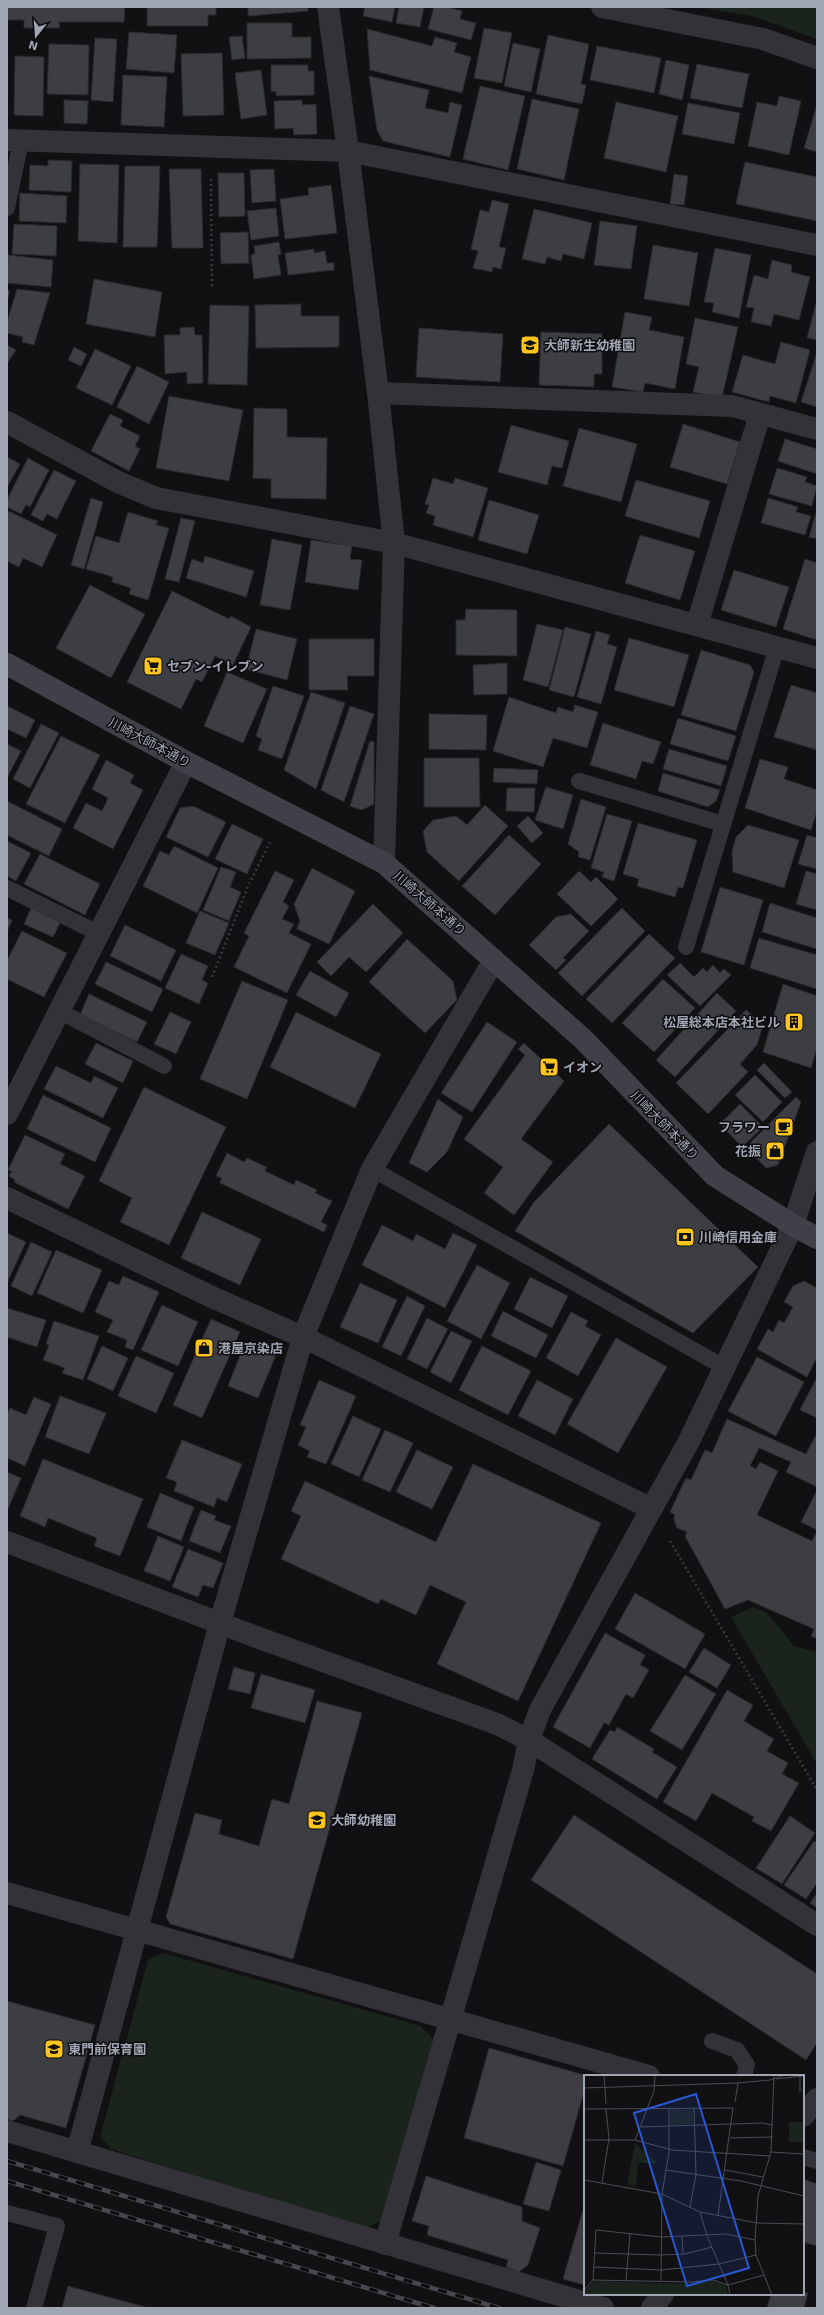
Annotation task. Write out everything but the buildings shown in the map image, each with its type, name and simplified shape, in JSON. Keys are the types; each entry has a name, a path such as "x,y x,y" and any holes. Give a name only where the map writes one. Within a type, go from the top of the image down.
{"street":[{"path":"328,7 348,151 378,393 394,543 384,863"},
{"path":"602,7 763,39 817,58"},
{"path":"14,141 348,151 817,245"},
{"path":"378,393 732,406 817,430"},
{"path":"697,625 760,414"},
{"path":"7,422 118,482 156,498 394,543 817,658"},
{"name":"川崎大師本通り","path":"7,664 186,762 384,863 583,1039 715,1176 792,1225 817,1238"},
{"path":"7,1114 186,762"},
{"path":"77,2152 135,1930 220,1623 303,1337 372,1169 494,960"},
{"path":"385,2244 523,1770 528,1740 540,1710 650,1508 689,1441 792,1225 817,1152"},
{"path":"7,1198 214,1298 303,1337 650,1508"},
{"path":"7,1542 220,1623 472,1715 528,1740 817,1925"},
{"path":"7,1893 646,2075"},
{"path":"804,2115 817,2099"},
{"path":"7,2131 603,2308"},
{"path":"652,2308 662,2295"}],"lane":[{"path":"7,208 14,141"},
{"path":"686,947 777,647"},
{"path":"580,781 723,824"},
{"path":"7,888 98,933"},
{"path":"59,1011 164,1066"},
{"path":"372,1169 724,1367"},
{"path":"712,2041 737,2050 747,2065 744,2075"},
{"path":"804,2157 817,2161"},
{"path":"7,2213 57,2226 34,2308"}],"path":[{"path":"210,146 212,288"},
{"path":"212,977 249,884 272,838"},
{"path":"650,1508 817,1790"}],"shaded area":[{"path":"698,7 817,7 817,39 752,16"},
{"path":"753,1607 767,1613 794,1646 817,1652 817,1764 731,1617"},
{"path":"163,1953 421,2026 433,2039 382,2220 365,2229 111,2149 100,2137 148,1960"}],"railway":[{"path":"7,2161 499,2308"},
{"path":"7,2181 434,2308"}],"place":[{"name":"大師新生幼稚園","path":"530,345"},
{"name":"セブン-イレブン","path":"153,666"},
{"name":"松屋総本店本社ビル","path":"794,1022"},
{"name":"イオン","path":"549,1067"},
{"name":"フラワー","path":"784,1127"},
{"name":"花振","path":"775,1151"},
{"name":"川崎信用金庫","path":"685,1237"},
{"name":"港屋京染店","path":"204,1348"},
{"name":"大師幼稚園","path":"317,1820"},
{"name":"東門前保育園","path":"54,2049"}]}
